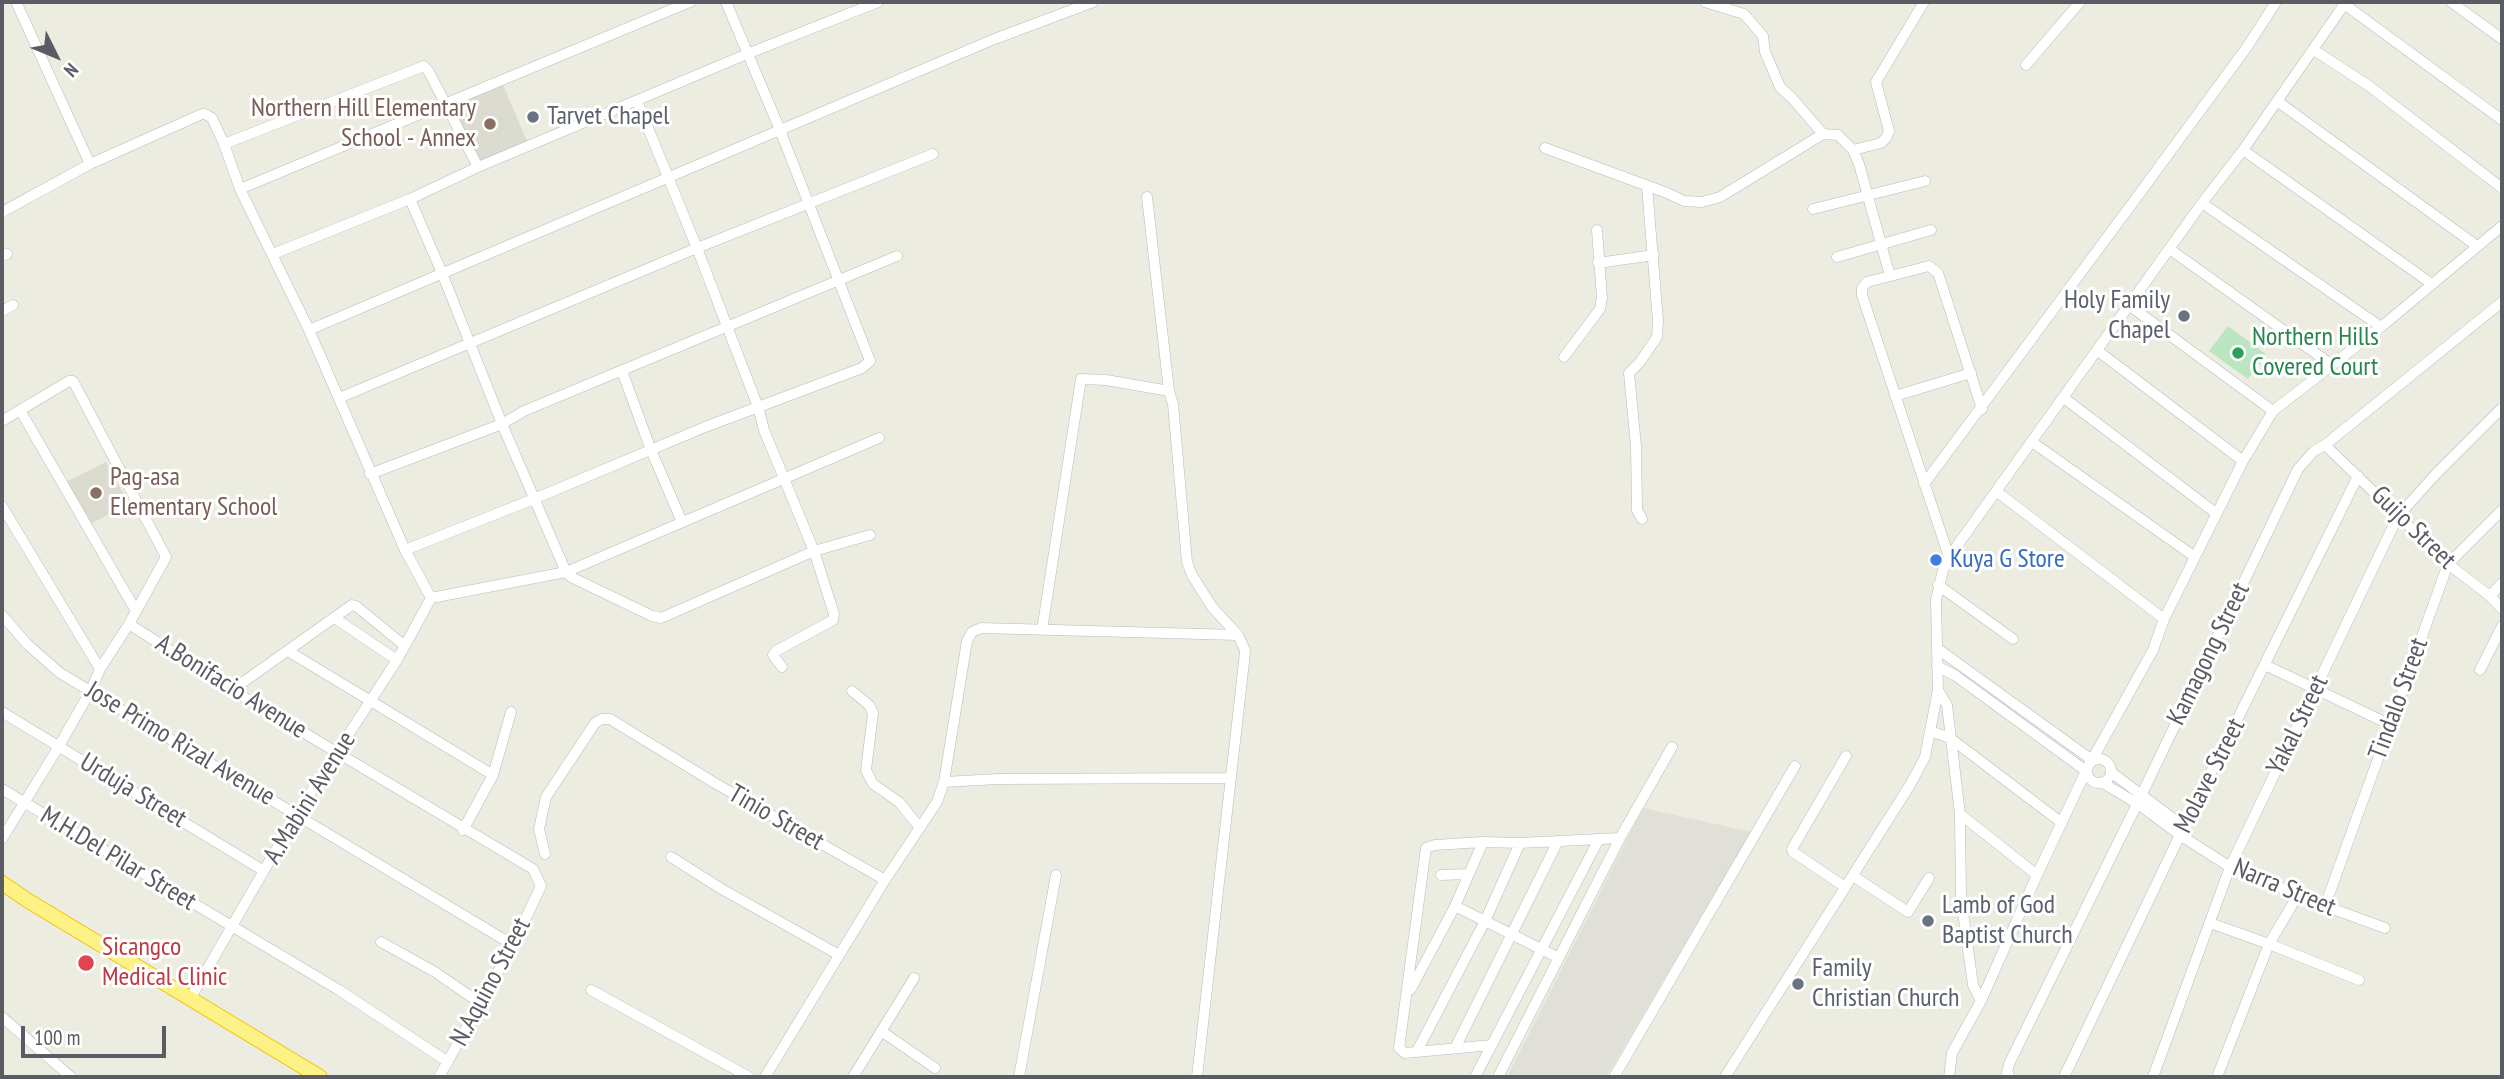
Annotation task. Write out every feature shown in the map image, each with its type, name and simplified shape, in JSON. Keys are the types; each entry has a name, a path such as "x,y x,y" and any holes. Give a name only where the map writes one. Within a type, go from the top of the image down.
{"highway":[{"path":"2,883 320,1077"}],"street":[{"path":"16,2 90,164"},
{"path":"240,189 690,2"},
{"path":"405,550 866,366 870,361 780,130 726,2"},
{"path":"273,254 410,199 478,167 747,54 878,2"},
{"path":"309,330 992,40 1093,2"},
{"path":"1705,2 1744,14 1763,36 1765,52 1780,87 1823,134"},
{"path":"1853,150 1881,143 1886,138 1889,131 1876,82 1924,2"},
{"path":"2026,65 2080,2"},
{"path":"1924,484 2247,47 2276,2"},
{"path":"2451,2 2502,39"},
{"path":"1725,1077 1910,785 1924,757 1938,690 1938,585 1949,557 2171,250 2202,203 2243,150 2345,3 2502,120"},
{"path":"2314,50 2369,86 2502,188"},
{"path":"224,144 424,66 478,167"},
{"path":"637,101 697,248 758,407 764,430 814,551 834,618 776,651 773,655 782,667"},
{"path":"2277,101 2477,246"},
{"path":"2,212 90,164 205,114 212,118 240,189 309,330 370,474 405,550 431,598 566,572 879,438"},
{"path":"1545,148 1684,201 1702,202 1720,197 1823,134 1838,135 1853,150 1859,164 1890,276"},
{"path":"2243,150 2432,284"},
{"path":"339,398 697,248 933,154"},
{"path":"1813,209 1925,181"},
{"path":"1642,519 1637,510 1636,446 1629,373 1657,337 1654,255 1647,186"},
{"path":"1147,197 1169,391 1173,404 1187,562 1212,607 1238,635 1245,650 1197,1077"},
{"path":"410,199 502,424 566,572 571,577 661,618 814,551 870,535"},
{"path":"2202,203 2381,327"},
{"path":"1949,1077 1952,1053 1981,1001 2086,771 2153,650 2165,619 2243,461 2273,411 2381,327 2502,226"},
{"path":"1564,357 1600,309 1602,298 1597,230"},
{"path":"1837,257 1931,230"},
{"path":"2171,250 2332,365"},
{"path":"1598,263 1654,255"},
{"path":"370,474 502,424 524,411 897,256"},
{"path":"1949,557 1862,295 1862,288 1867,282 1929,266 1938,272 1982,409"},
{"name":"Kamagong Street","path":"2010,1077 2007,1073 2009,1064 2298,469 2307,457 2502,302"},
{"path":"2,311 13,305"},
{"path":"2130,306 2273,411"},
{"path":"2098,351 2243,461"},
{"path":"622,371 651,450 682,522"},
{"path":"1895,396 1970,373"},
{"path":"1042,629 1082,379 1105,380 1169,391"},
{"path":"2,421 73,381 166,553 129,624 100,669 92,690 2,838"},
{"path":"2064,398 2217,514"},
{"name":"Yakal Street","path":"2153,1077 2230,867 2398,516 2502,408"},
{"path":"20,410 136,611"},
{"path":"2032,442 2195,557"},
{"name":"Guijo Street","path":"2325,445 2448,564 2490,596 2502,609"},
{"name":"Molave Street","path":"2064,1077 2358,476"},
{"path":"1996,491 2165,619"},
{"path":"2,506 100,669"},
{"name":"Tindalo Street","path":"2325,906 2448,564 2502,510"},
{"path":"2490,596 2502,583"},
{"path":"1938,585 2013,639"},
{"name":"A.Mabini Avenue","path":"191,999 296,815 397,660 431,598"},
{"path":"232,690 336,619 348,607 356,606 405,646"},
{"name":"Jose Primo Rizal Avenue","path":"2,615 27,644 60,673 513,945"},
{"path":"336,619 397,660"},
{"name":"A.Bonifacio Avenue","path":"129,624 232,690 463,830 533,869 541,886"},
{"path":"2480,670 2502,626"},
{"path":"765,1077 885,880 937,802 944,782 967,641 972,632 981,628 1238,635"},
{"path":"1937,666 1956,676 2086,771 2091,781 2103,782 2109,778 2111,772 2107,762 2100,758 2092,760 1938,649"},
{"path":"288,650 493,775"},
{"path":"2265,665 2389,724"},
{"path":"1938,690 1947,705 1960,814 1961,898 1973,985 1981,1001"},
{"path":"852,691 869,705 873,713 866,770 873,785 899,802 920,828"},
{"name":"Urduja Street","path":"2,712 264,871"},
{"path":"463,830 493,775 511,712"},
{"name":"Tinio Street","path":"545,854 539,829 546,797 596,723 602,719 610,719 713,782 885,880"},
{"path":"1930,731 1950,738 2062,823"},
{"path":"1498,1077 1620,838 1672,747"},
{"path":"1845,887 1792,849 1846,756"},
{"path":"1614,1077 1795,766"},
{"name":"Narra Street","path":"2111,772 2139,800 2230,867 2385,928"},
{"path":"944,782 998,779 1230,779"},
{"name":"Narra Street","path":"2103,782 2139,800"},
{"name":"M.H.Del Pilar Street","path":"2,789 339,990 448,1062"},
{"path":"1960,814 2037,875"},
{"path":"1492,1045 1405,1054 1399,1048 1426,848 1434,845 1483,842 1620,838"},
{"path":"1475,1077 1599,839"},
{"path":"1455,1048 1558,841"},
{"path":"1408,995 1455,906 1483,842"},
{"path":"1418,1051 1485,921 1520,843"},
{"path":"671,857 839,955"},
{"path":"1441,875 1469,874"},
{"path":"1019,1077 1056,875"},
{"path":"1853,876 1909,912 1929,878"},
{"name":"N.Aquino Street","path":"439,1077 513,945 541,886"},
{"path":"2217,1077 2269,944 2298,895"},
{"path":"1455,906 1559,958"},
{"path":"2210,923 2359,980"},
{"path":"381,942 435,972 480,1003"},
{"path":"853,1077 914,978"},
{"path":"591,989 749,1077"},
{"path":"2,1017 71,1077"},
{"path":"881,1031 935,1068"}],"shaded area":[{"name":"Northern Hill Elementary School - Annex","path":"503,85 527,141 477,163 453,106"},
{"name":"Pag-asa Elementary School","path":"106,462 129,504 88,525 64,483"},
{"path":"1643,808 1751,832 1606,1077 1507,1077"}],"green space":[{"name":"Northern Hills Covered Court","path":"2228,326 2266,354 2248,379 2209,351"}],"place":[{"name":"Tarvet Chapel","path":"533,117"},
{"name":"Northern Hill Elementary School - Annex","path":"490,124"},
{"name":"Holy Family Chapel","path":"2184,316"},
{"name":"Northern Hills Covered Court","path":"2238,353"},
{"name":"Pag-asa Elementary School","path":"96,493"},
{"name":"Kuya G Store","path":"1936,560"},
{"name":"Lamb of God Baptist Church","path":"1928,921"},
{"name":"Sicangco Medical Clinic","path":"86,963"},
{"name":"Family Christian Church","path":"1798,984"}]}
